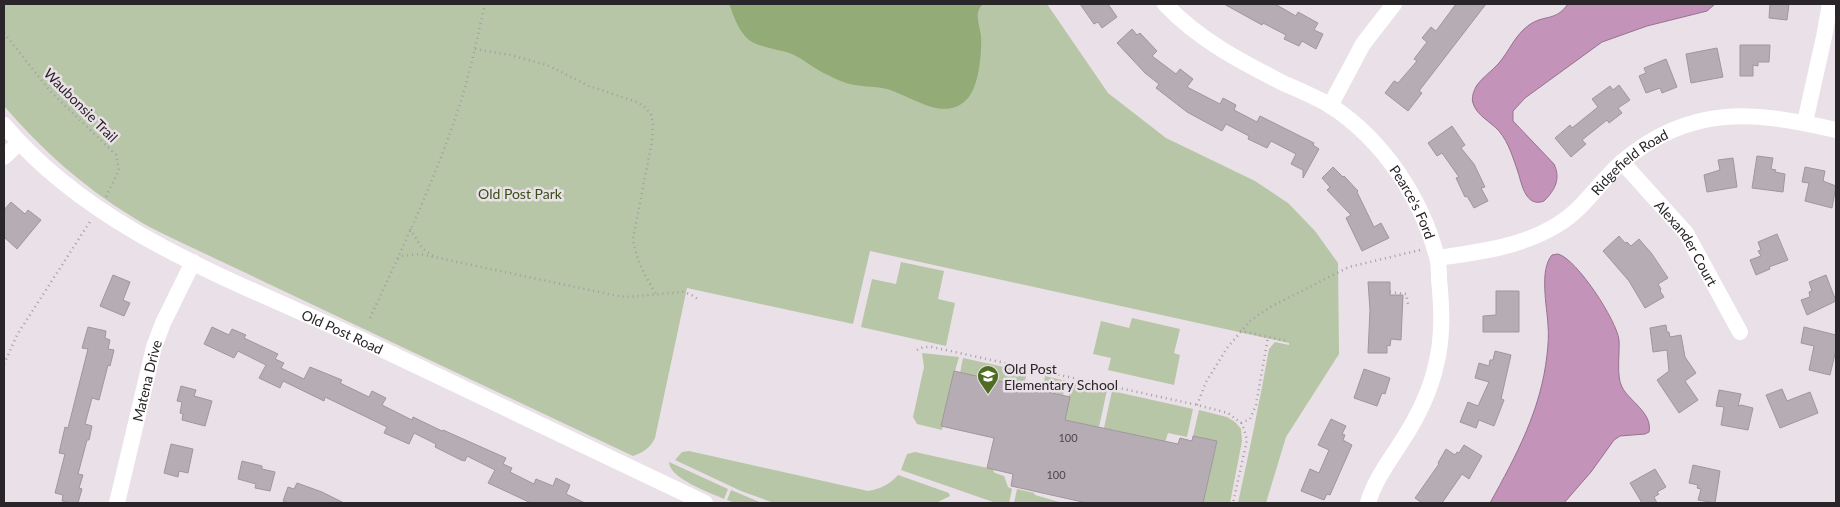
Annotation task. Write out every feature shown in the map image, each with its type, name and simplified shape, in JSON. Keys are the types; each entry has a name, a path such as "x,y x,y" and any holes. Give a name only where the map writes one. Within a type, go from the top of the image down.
{"street":[{"name":"Pearce's Ford","path":"1165,4 1188,26 1213,45 1238,60 1330,106 1360,128 1384,154 1404,181 1421,212 1442,304 1441,334 1435,368 1426,396 1414,423 1384,469 1368,503"},
{"path":"1330,106 1364,44 1394,4"},
{"path":"1804,122 1830,4"},
{"name":"Ridgefield Road","path":"1431,254 1488,251 1534,237 1558,225 1590,197 1622,162 1648,142 1673,130 1715,117 1762,116 1804,122 1836,130"},
{"name":"Old Post Road","path":"4,125 19,143 55,174 98,208 135,232 193,262 356,337 705,503"},
{"path":"4,157 19,143"},
{"name":"Alexander Court","path":"1622,162 1686,233 1740,332"},
{"name":"Matena Drive","path":"121,502 154,348 163,323 193,262"}],"path":[{"path":"370,318 434,174 453,125 475,49 485,4"},
{"name":"Waubonsie Trail","path":"4,33 50,91 116,154 119,170 105,198"},
{"path":"475,49 547,65 589,86 637,102 646,108 651,115 653,124 652,136 634,239 635,253 640,267 656,294"},
{"path":"4,364 17,335 91,220"},
{"path":"410,229 422,248 436,257"},
{"path":"397,260 409,254 436,257 613,295 626,297 683,292 700,300"},
{"path":"1197,405 1215,364 1240,331 1250,321 1270,307 1349,267 1431,254"},
{"path":"1390,292 1406,294 1408,304"},
{"path":"1240,331 1287,341"},
{"path":"1241,423 1250,419 1256,405 1268,337"},
{"path":"917,350 923,347 932,347 1228,413 1241,423 1247,440 1233,503"}],"green space":[{"name":"Old Post Park","path":"4,4 1047,4 1108,93 1166,138 1255,181 1288,203 1315,231 1338,263 1339,354 1286,437 1266,503 1238,503 1269,349 1275,342 1289,345 1289,343 870,251 853,324 687,288 655,438 646,449 633,456 160,232 137,220 96,192 48,152 4,106"},
{"path":"729,4 983,4 978,11 981,51 975,86 968,98 959,105 949,109 928,106 887,89 846,83 824,73 792,54 759,45 749,40 739,28"},
{"path":"901,262 944,271 938,299 955,303 946,346 861,327 872,279 896,284"},
{"path":"1132,318 1180,329 1174,353 1180,355 1174,385 1108,370 1111,358 1093,354 1101,321 1129,328"},
{"path":"922,353 959,357 941,426 943,426 942,430 917,424 913,417 924,367"},
{"path":"963,358 1027,372 1024,386 960,373"},
{"path":"1045,376 1066,381 1065,386 1057,385 1056,390 1064,392 1063,395 1042,390"},
{"path":"1071,382 1107,390 1099,427 1065,420"},
{"path":"1112,391 1193,409 1187,437 1168,433 1165,442 1104,428"},
{"path":"1199,410 1227,417 1241,429 1242,441 1230,503 1203,503 1217,442 1193,436"},
{"path":"689,451 868,491 884,486 898,475 949,493 950,496 936,503 774,503 741,491 675,460 682,452"},
{"path":"915,452 992,469 995,473 1004,476 1008,487 1012,489 1009,503 996,503 901,470 907,454"},
{"path":"669,462 728,489 724,499 700,489 683,479 671,468"},
{"path":"1017,489 1034,493 1035,495 1063,503 1014,503"},
{"path":"731,490 762,503 735,503 727,500"}],"shaded area":[{"path":"1568,4 1715,4 1707,11 1647,26 1602,42 1525,98 1513,111 1513,121 1554,164 1556,169 1557,179 1554,188 1544,201 1538,202 1533,201 1526,194 1505,140 1499,131 1477,111 1472,101 1477,85 1499,63 1524,29 1535,22 1554,16"},
{"path":"1558,254 1566,258 1585,278 1611,319 1619,340 1620,382 1625,392 1644,413 1649,425 1649,432 1620,436 1614,440 1591,472 1564,503 1490,503 1518,450 1539,395 1544,375 1548,340 1545,288 1546,270 1552,255"}],"building":[{"path":"1080,4 1108,4 1117,17 1102,28 1098,22 1094,24"},
{"path":"1224,4 1275,4 1296,16 1298,12 1318,23 1314,30 1323,34 1316,49 1302,41 1299,46 1284,39 1286,35 1263,23 1262,25"},
{"path":"1456,4 1486,4 1419,91 1422,93 1408,111 1385,93 1394,81 1398,83 1417,61 1414,59 1427,42 1422,38 1431,27 1436,31"},
{"path":"1770,4 1789,4 1787,20 1769,18"},
{"path":"1132,29 1137,35 1140,33 1157,51 1152,56 1176,74 1180,69 1193,79 1187,87 1220,104 1223,98 1236,105 1234,110 1257,122 1260,116 1314,143 1313,145 1319,149 1303,178 1303,170 1291,164 1296,154 1271,141 1267,148 1248,139 1249,136 1226,124 1222,131 1187,112 1156,88 1159,84 1145,73 1117,43"},
{"path":"1740,45 1770,45 1769,62 1758,62 1758,66 1753,65 1753,76 1740,76"},
{"path":"1717,48 1723,77 1691,83 1686,54"},
{"path":"1666,59 1677,87 1662,93 1660,88 1646,93 1639,76 1646,73 1644,68"},
{"path":"1619,85 1630,100 1618,108 1622,113 1609,123 1607,120 1582,140 1586,144 1571,157 1555,138 1570,125 1572,128 1598,107 1592,99 1610,86 1613,90"},
{"path":"1452,126 1465,145 1461,148 1474,164 1485,187 1481,188 1488,201 1474,208 1467,196 1465,197 1456,178 1459,177 1442,153 1437,156 1428,143"},
{"path":"1757,156 1773,158 1771,169 1785,174 1783,192 1752,188"},
{"path":"1733,158 1737,187 1707,192 1704,175 1720,170 1718,160"},
{"path":"1333,167 1358,191 1374,227 1381,223 1389,238 1362,251 1346,218 1351,215 1327,190 1330,187 1322,178"},
{"path":"1805,167 1825,171 1823,181 1836,186 1832,208 1805,201 1809,183 1802,182"},
{"path":"11,202 25,214 28,210 41,220 17,249 4,237 4,210"},
{"path":"1777,234 1788,260 1769,267 1770,269 1756,275 1750,260 1761,256 1758,251 1761,250 1758,242"},
{"path":"1619,236 1625,243 1627,242 1631,246 1639,239 1668,278 1658,284 1664,297 1645,308 1629,281 1603,251"},
{"path":"113,275 130,282 123,300 130,303 124,316 100,306"},
{"path":"1826,275 1836,301 1807,315 1801,300 1810,297 1809,292 1812,291 1809,282"},
{"path":"1368,282 1390,282 1390,295 1403,295 1401,340 1391,339 1390,346 1387,345 1387,353 1368,353 1370,310"},
{"path":"1496,291 1519,291 1519,332 1483,332 1483,316 1496,315"},
{"path":"1666,325 1670,337 1681,335 1685,357 1696,373 1685,381 1698,400 1679,413 1657,380 1669,371 1667,350 1653,352 1650,328"},
{"path":"88,327 106,331 105,338 110,340 108,349 114,350 99,400 92,398 85,424 92,426 78,474 83,475 79,488 82,489 78,503 72,503 62,501 63,495 55,493 65,454 59,453 65,427 68,428 88,349 82,348"},
{"path":"212,327 229,335 232,329 246,335 244,338 278,354 275,359 284,363 281,368 304,379 310,367 342,380 340,383 369,397 372,391 386,398 382,405 412,420 413,417 506,458 503,464 512,468 510,472 534,484 536,479 553,486 556,478 570,485 566,494 585,503 531,503 488,483 495,470 467,456 465,461 461,460 435,447 436,444 414,433 409,444 384,433 387,427 325,397 324,401 283,381 280,388 259,378 266,365 238,351 234,358 204,344"},
{"path":"1804,327 1836,335 1836,350 1830,375 1809,370 1814,346 1801,343"},
{"path":"1495,351 1511,355 1501,399 1504,400 1494,426 1479,420 1476,428 1460,422 1468,402 1478,406 1489,382 1475,378 1479,363 1489,366"},
{"path":"1364,369 1390,378 1385,394 1382,393 1377,406 1354,398"},
{"path":"954,371 1070,397 1065,420 1178,444 1180,438 1192,441 1193,436 1217,441 1203,503 1087,503 1011,486 1013,474 987,468 994,438 941,426"},
{"path":"181,386 196,390 194,396 212,401 205,426 182,420 183,414 180,413 182,402 177,401"},
{"path":"1782,389 1787,401 1810,392 1818,413 1780,428 1766,395"},
{"path":"1719,390 1741,394 1738,406 1753,408 1748,430 1721,425 1724,407 1716,406"},
{"path":"1331,419 1346,426 1342,434 1345,435 1343,440 1352,445 1330,495 1327,494 1324,500 1301,491 1310,469 1319,473 1329,450 1318,445"},
{"path":"171,444 193,449 188,473 179,471 178,477 164,473"},
{"path":"1464,445 1482,456 1469,479 1462,474 1442,503 1422,503 1415,498 1439,464 1446,449 1455,455 1457,452 1459,453"},
{"path":"242,461 262,466 262,469 275,472 270,491 255,488 256,484 238,479"},
{"path":"1693,465 1720,471 1715,503 1698,500 1701,489 1697,488 1698,485 1689,483"},
{"path":"1655,469 1666,487 1657,492 1659,494 1654,497 1657,503 1642,503 1630,483"},
{"path":"297,483 322,492 344,503 289,503 283,501 288,487 294,489"}],"place":[{"name":"Old Post Elementary School","path":"988,395"}]}
